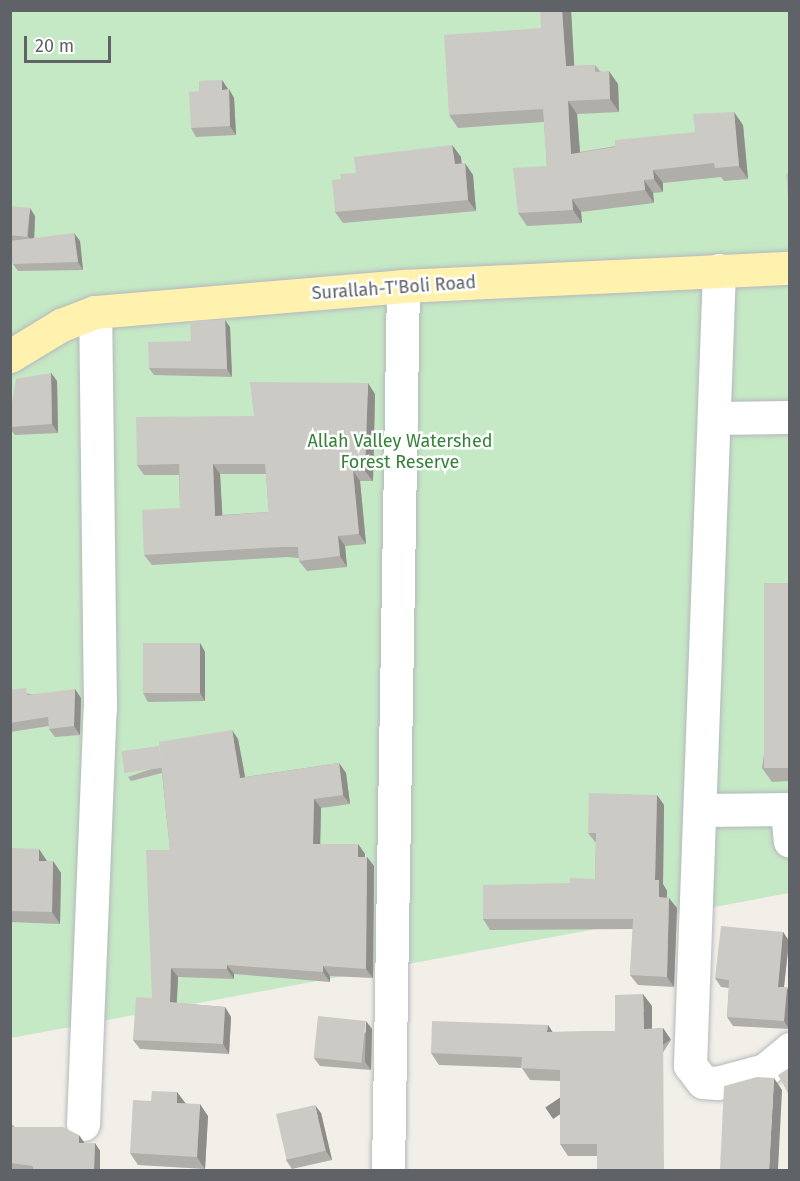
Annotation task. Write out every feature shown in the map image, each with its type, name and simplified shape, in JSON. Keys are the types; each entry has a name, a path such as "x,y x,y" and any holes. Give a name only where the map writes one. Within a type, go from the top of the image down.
{"main road":[{"name":"Surallah-T'Boli Road","path":"10,356 61,325 95,312 403,286 789,268"}],"street":[{"path":"719,270 702,810 690,1065 703,1082 717,1083 765,1070 789,1048"},
{"path":"388,1170 403,286"},
{"path":"83,1124 100,709 95,312"},
{"path":"714,418 789,417"},
{"path":"702,810 789,820"}],"green space":[{"name":"Allah Valley Watershed Forest Reserve","path":"11,11 789,11 789,893 11,1038"}],"building":[{"path":"540,10 562,10 566,66 595,65 595,72 609,71 610,99 568,101 571,154 615,147 615,140 695,132 693,114 734,112 739,166 715,168 714,163 653,170 654,179 644,180 645,190 572,199 573,210 518,213 513,168 547,166 543,109 449,115 444,35 541,28"},
{"path":"222,80 222,90 229,89 230,126 191,128 189,92 199,91 199,81"},
{"path":"452,145 455,164 465,163 468,200 335,212 332,180 341,179 340,174 356,173 354,157"},
{"path":"786,173 789,173 789,207"},
{"path":"10,206 30,208 27,237 10,235"},
{"path":"74,233 78,262 13,264 10,241"},
{"path":"225,320 227,369 149,368 148,342 191,341 190,321"},
{"path":"51,373 52,424 10,427 16,379"},
{"path":"250,382 368,383 365,471 353,471 359,534 338,536 340,556 299,561 298,547 144,555 142,510 180,508 179,464 137,465 136,417 254,416","holes":["213,464 265,464 269,512 215,516"]},
{"path":"764,583 789,583 789,768 764,768"},
{"path":"143,643 200,643 200,693 143,693"},
{"path":"26,688 27,695 75,689 74,726 49,729 48,717 10,723 10,690"},
{"path":"232,730 240,778 339,763 343,795 314,799 313,844 358,844 358,857 367,857 366,969 323,966 323,972 227,965 227,969 171,968 170,1002 225,1007 223,1044 133,1040 136,997 152,998 146,850 170,850 159,742"},
{"path":"159,746 162,768 124,773 121,751"},
{"path":"589,793 657,795 655,880 659,880 659,897 669,898 667,977 630,975 633,919 483,919 483,885 570,883 570,878 595,879 596,833 588,833"},
{"path":"10,848 39,849 39,861 53,861 52,912 10,911"},
{"path":"721,926 783,932 778,987 787,987 784,1021 727,1017 729,980 715,978"},
{"path":"643,994 644,1029 663,1028 664,1170 597,1170 597,1144 560,1144 560,1070 521,1068 522,1057 431,1053 432,1021 548,1025 547,1032 615,1031 615,995"},
{"path":"318,1016 366,1021 361,1063 314,1058"},
{"path":"789,1068 789,1095 778,1075"},
{"path":"757,1077 774,1078 769,1170 720,1170 724,1086"},
{"path":"152,1091 177,1092 177,1103 200,1104 197,1157 130,1153 133,1100 151,1101"},
{"path":"315,1105 326,1151 287,1160 276,1114"},
{"path":"10,1123 12,1127 63,1127 79,1135 79,1143 95,1143 94,1170 33,1170 33,1166 10,1163"}]}
